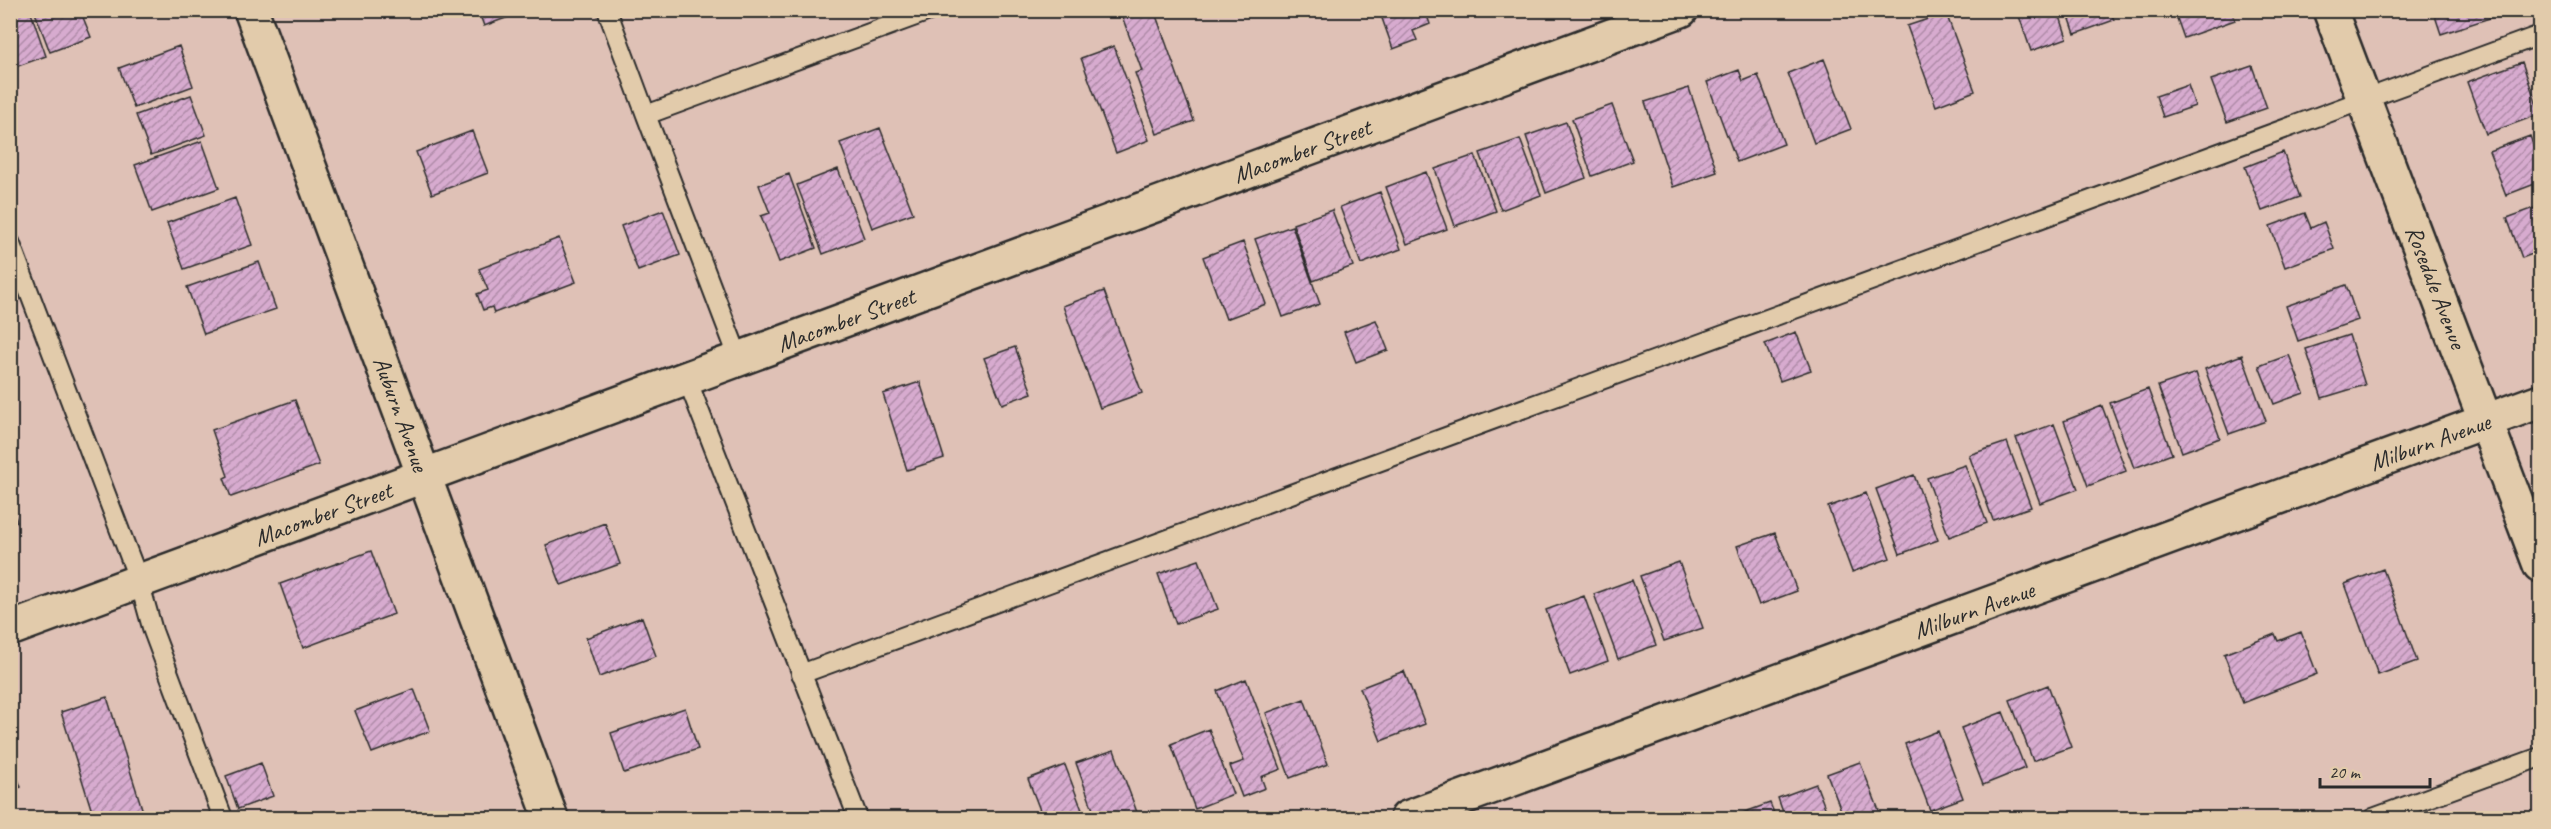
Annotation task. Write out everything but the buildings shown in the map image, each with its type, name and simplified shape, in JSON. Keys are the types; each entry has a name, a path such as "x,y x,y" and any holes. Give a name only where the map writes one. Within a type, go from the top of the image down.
{"street":[{"name":"Auburn Avenue","path":"251,10 551,819"},
{"name":"Macomber Street","path":"10,629 1681,10"},
{"name":"Rosedale Avenue","path":"2330,10 2541,565"},
{"name":"Milburn Avenue","path":"1407,819 2541,401"}],"lane":[{"path":"607,10 739,359"},
{"path":"646,116 932,10"},
{"path":"801,674 2541,35"},
{"path":"10,242 18,283 139,581 153,631 223,819"},
{"path":"687,379 858,819"},
{"path":"2373,819 2541,757"}]}
